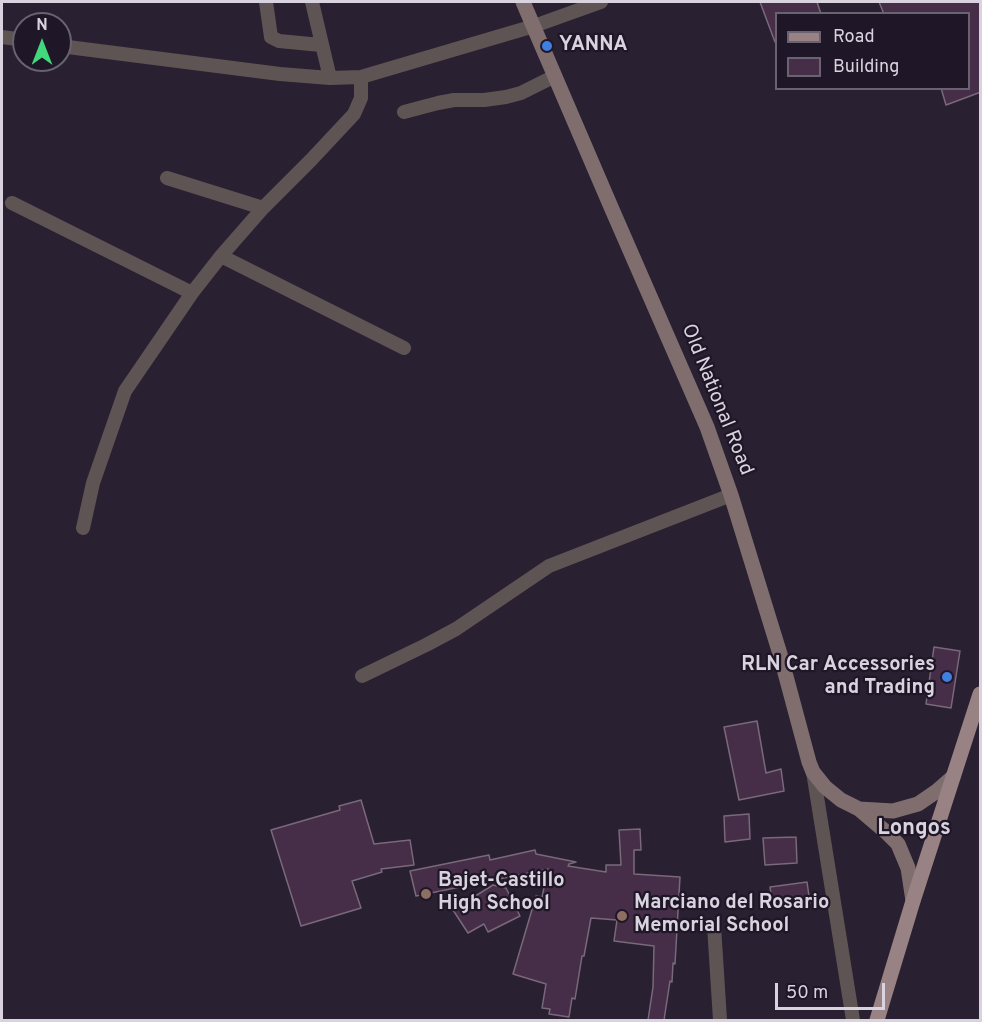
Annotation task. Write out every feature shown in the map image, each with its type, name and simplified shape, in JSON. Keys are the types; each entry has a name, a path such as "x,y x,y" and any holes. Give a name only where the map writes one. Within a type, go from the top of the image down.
{"main road":[{"name":"Old National Road","path":"523,2 707,427 731,495 780,654 813,772 825,787 841,800 859,809 898,844 908,868 913,901"},
{"path":"877,1020 952,777 981,694"},
{"name":"Old National Road","path":"859,809 893,811 918,804 952,777"}],"street":[{"path":"266,2 271,37 279,41 321,45"},
{"path":"312,2 330,78"},
{"path":"72,48 280,74 330,78 362,77 534,26 601,2"},
{"path":"404,112 454,100 506,97 521,93 555,76"},
{"path":"83,528 93,483 125,391 220,256 354,114 361,98 362,77"},
{"path":"167,178 263,208"},
{"path":"12,203 192,293"},
{"path":"220,256 404,348"},
{"path":"362,676 456,629 549,566 731,495"},
{"path":"813,772 853,1020"},
{"path":"714,926 720,1020"}],"building":[{"path":"760,2 817,2 820,12 775,12 775,42"},
{"path":"879,2 981,2 981,92 946,105 942,90 970,90 970,12 883,12"},
{"path":"934,647 960,651 951,708 926,704"},
{"path":"757,721 766,773 781,769 784,791 739,800 724,727"},
{"path":"361,800 374,844 410,840 414,865 381,869 382,872 352,881 361,908 301,926 271,830 340,810 339,806"},
{"path":"749,814 750,839 725,842 724,816"},
{"path":"640,829 641,850 634,850 634,874 680,877 675,964 673,963 672,982 670,981 664,1020 648,1020 653,987 654,946 614,941 617,920 591,918 575,999 572,998 569,1017 549,1014 550,1009 542,1008 546,984 513,974 536,896 542,897 548,869 416,896 410,871 489,855 490,860 535,850 536,854 576,862 568,866 606,872 606,865 621,865 619,830"},
{"path":"796,837 797,863 765,865 763,838"},
{"path":"807,882 810,903 773,908 770,887"},
{"path":"493,885 506,888 520,916 488,932 484,924 468,933 453,910"}],"place":[{"name":"YANNA","path":"547,46"},
{"name":"RLN Car Accessories and Trading","path":"947,677"},
{"name":"Bajet-Castillo High School","path":"426,894"},
{"name":"Marciano del Rosario Memorial School","path":"622,916"}],"district":[{"name":"Longos","path":"914,830"}]}
